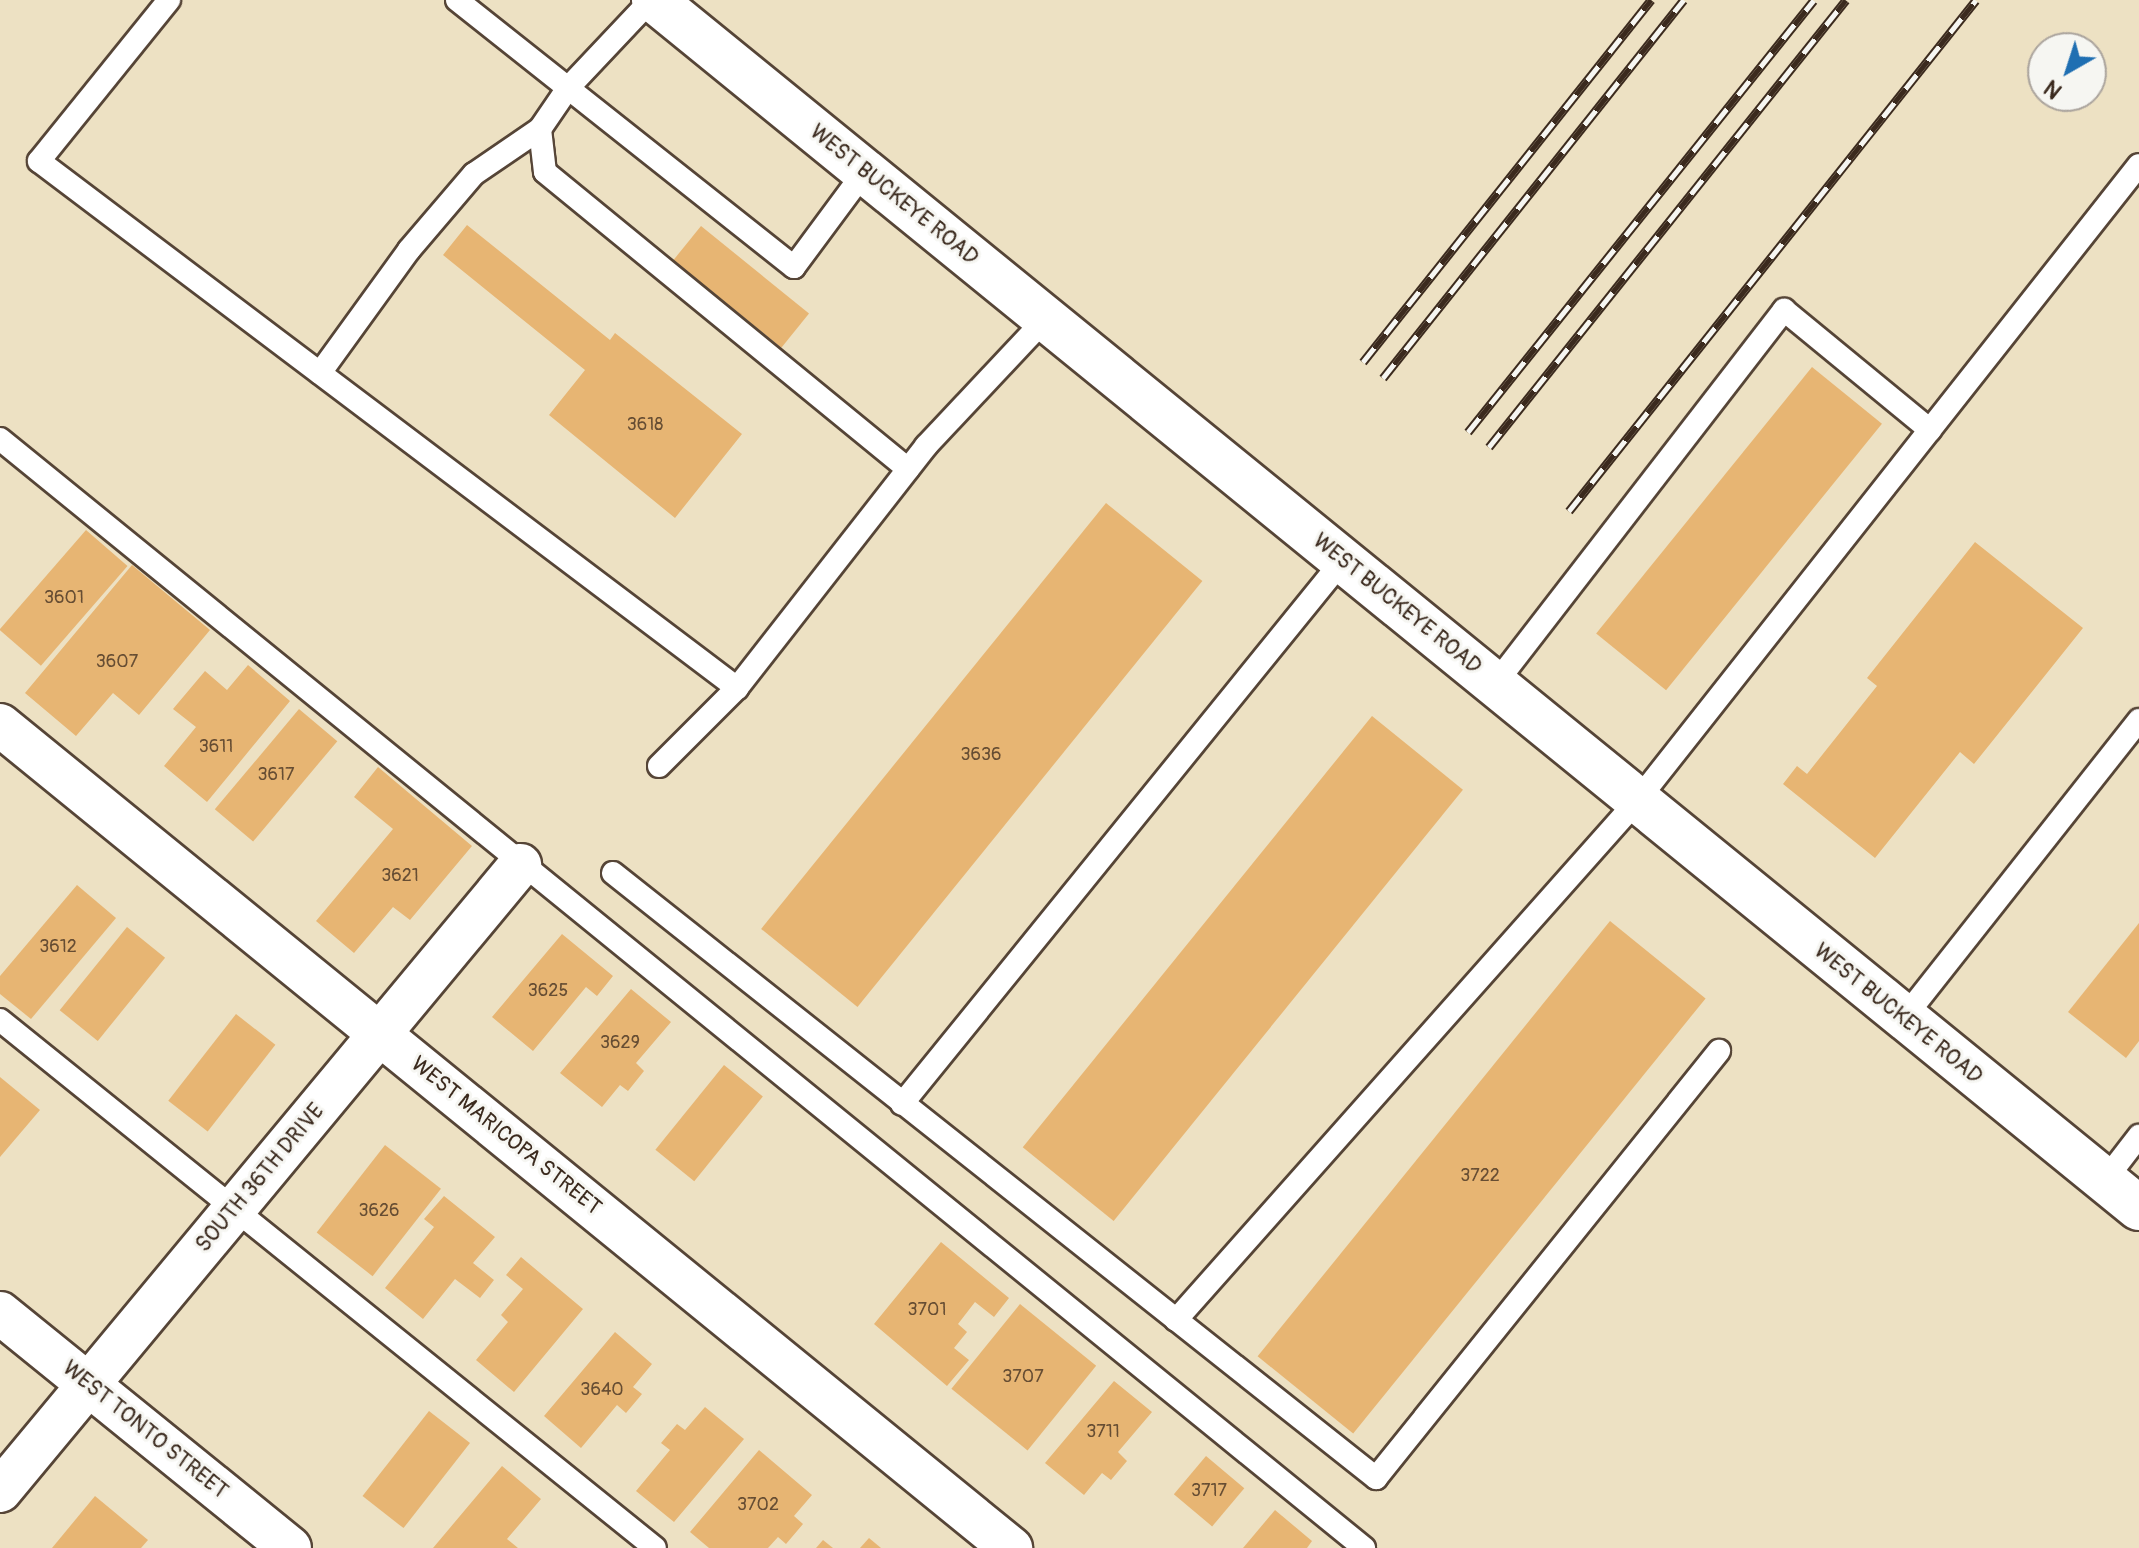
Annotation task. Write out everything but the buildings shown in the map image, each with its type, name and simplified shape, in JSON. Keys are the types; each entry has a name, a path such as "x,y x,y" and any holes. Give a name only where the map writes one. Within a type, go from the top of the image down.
{"main road":[{"name":"WEST BUCKEYE ROAD","path":"652,0 2139,1208"}],"street":[{"name":"WEST MARICOPA STREET","path":"0,725 1011,1548"},
{"name":"SOUTH 36TH DRIVE","path":"0,1491 520,865"},
{"name":"WEST TONTO STREET","path":"0,1313 290,1548"}],"lane":[{"path":"169,0 39,161 737,688"},
{"path":"320,373 409,250 474,174 540,129 568,88 652,0"},
{"path":"461,1 794,267 865,171"},
{"path":"540,129 545,172 908,469"},
{"path":"1176,1320 1637,801 2139,165"},
{"path":"1495,684 1784,310 1930,430"},
{"path":"659,766 737,688 908,469 1046,318"},
{"path":"0,439 520,865 1364,1548"},
{"path":"902,1104 1343,560"},
{"path":"1903,1019 2139,720"},
{"path":"613,873 1376,1478 1719,1051"},
{"path":"0,1020 655,1548"},
{"path":"2105,1180 2139,1136"}],"railway":[{"path":"1363,362 1651,0"},
{"path":"1383,378 1684,0"},
{"path":"1468,432 1814,0"},
{"path":"1489,447 1846,0"},
{"path":"1569,511 1976,0"}]}
